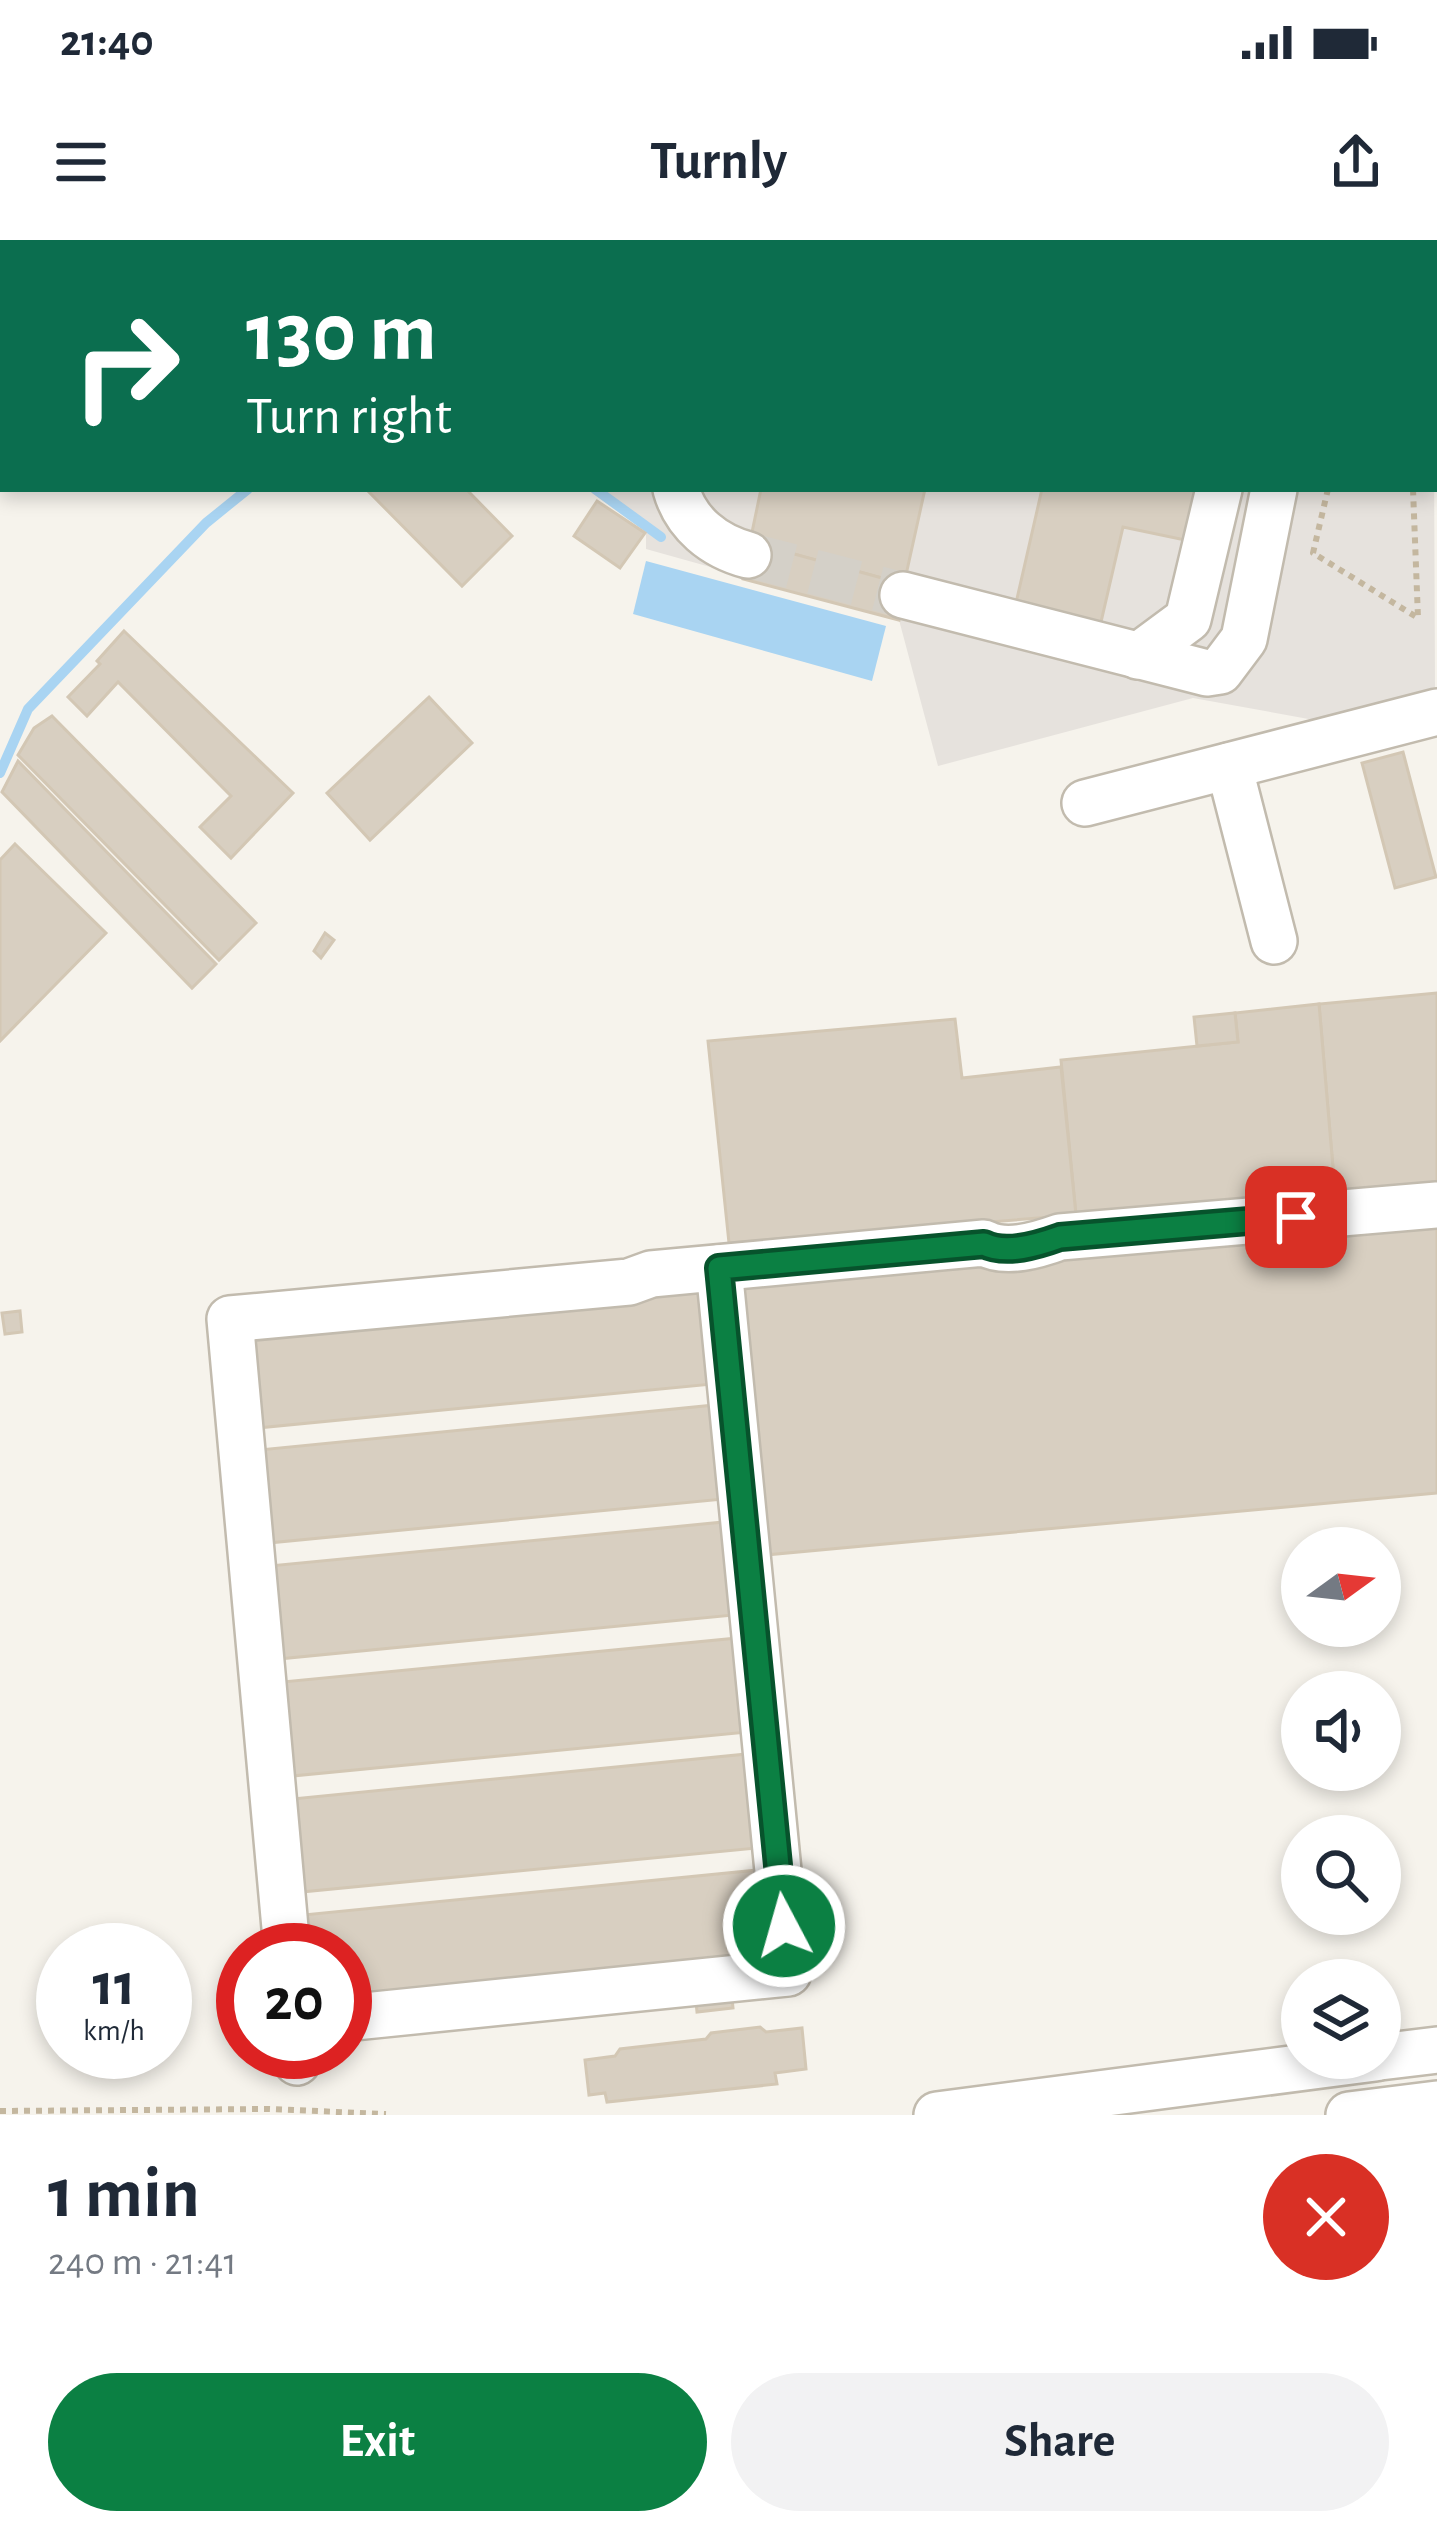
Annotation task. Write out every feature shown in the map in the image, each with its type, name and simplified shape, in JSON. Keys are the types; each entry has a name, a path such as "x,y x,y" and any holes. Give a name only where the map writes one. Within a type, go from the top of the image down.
{"street":[{"path":"677,492 704,533 724,549 748,555"},
{"path":"1138,656 1188,619 1218,492"},
{"path":"903,595 1207,674 1228,664 1244,639 1273,492"},
{"path":"1085,803 1437,712"},
{"path":"1229,766 1274,941"},
{"path":"285,1923 230,1318 629,1282 651,1274 984,1244 994,1249 1040,1245 1060,1237 1437,1205"},
{"path":"372,2015 788,1973 719,1268"},
{"path":"1401,2055 1437,2050"},
{"path":"937,2115 1281,2071"},
{"path":"1349,2115 1437,2104"}],"path":[{"path":"1327,492 1313,553 1418,618 1413,492"},
{"path":"0,2111 268,2109 386,2114"}],"shaded area":[{"path":"590,492 1434,492 1435,687 1314,720 1193,698 938,766 899,620 646,549 646,530"}],"water":[{"path":"646,561 886,626 872,681 633,614"}],"building":[{"path":"369,492 469,492 512,536 462,586"},
{"path":"760,492 924,492 904,584 750,542"},
{"path":"1041,492 1196,492 1185,540 1123,527 1101,622 1016,603"},
{"path":"597,501 645,533 620,568 574,536"},
{"path":"750,542 904,584 899,620 743,579"},
{"path":"124,631 293,793 231,858 200,827 231,796 118,682 87,716 68,697"},
{"path":"429,697 472,743 370,840 327,793"},
{"path":"52,716 256,923 219,960 18,755 34,728"},
{"path":"1403,752 1436,877 1395,888 1362,763"},
{"path":"18,761 216,964 192,988 2,792"},
{"path":"15,844 106,933 0,1041 0,860"},
{"path":"325,933 334,940 321,958 314,951"},
{"path":"1437,993 1437,1182 1335,1191 1319,1004"},
{"path":"1319,1004 1335,1191 1076,1215 1061,1060 1238,1042 1235,1013"},
{"path":"1235,1013 1238,1042 1197,1046 1194,1017"},
{"path":"955,1019 962,1078 1061,1067 1076,1215 729,1243 708,1041"},
{"path":"1437,1221 1437,1493 765,1555 735,1284"},
{"path":"703,1290 713,1384 257,1428 247,1335"},
{"path":"20,1311 22,1332 5,1334 2,1313"},
{"path":"715,1405 724,1499 268,1543 259,1450"},
{"path":"724,1522 734,1615 278,1659 269,1566"},
{"path":"738,1638 748,1732 292,1776 282,1682"},
{"path":"747,1754 757,1848 301,1892 292,1799"},
{"path":"758,1870 768,1963 372,2001 372,1923 304,1923 303,1915"},
{"path":"731,1988 733,2008 697,2012 695,1992"},
{"path":"760,2027 766,2032 802,2028 806,2069 775,2073 777,2084 607,2102 605,2093 589,2095 585,2060 615,2056 620,2049"}],"waterway":[{"path":"0,773 28,709 206,523 244,492"},
{"path":"599,492 661,537"}],"tunnel":[{"path":"748,555 903,595"}],"route":[{"path":"784,1926 719,1268 984,1244 994,1249 1040,1245 1060,1237 1296,1217"}]}
